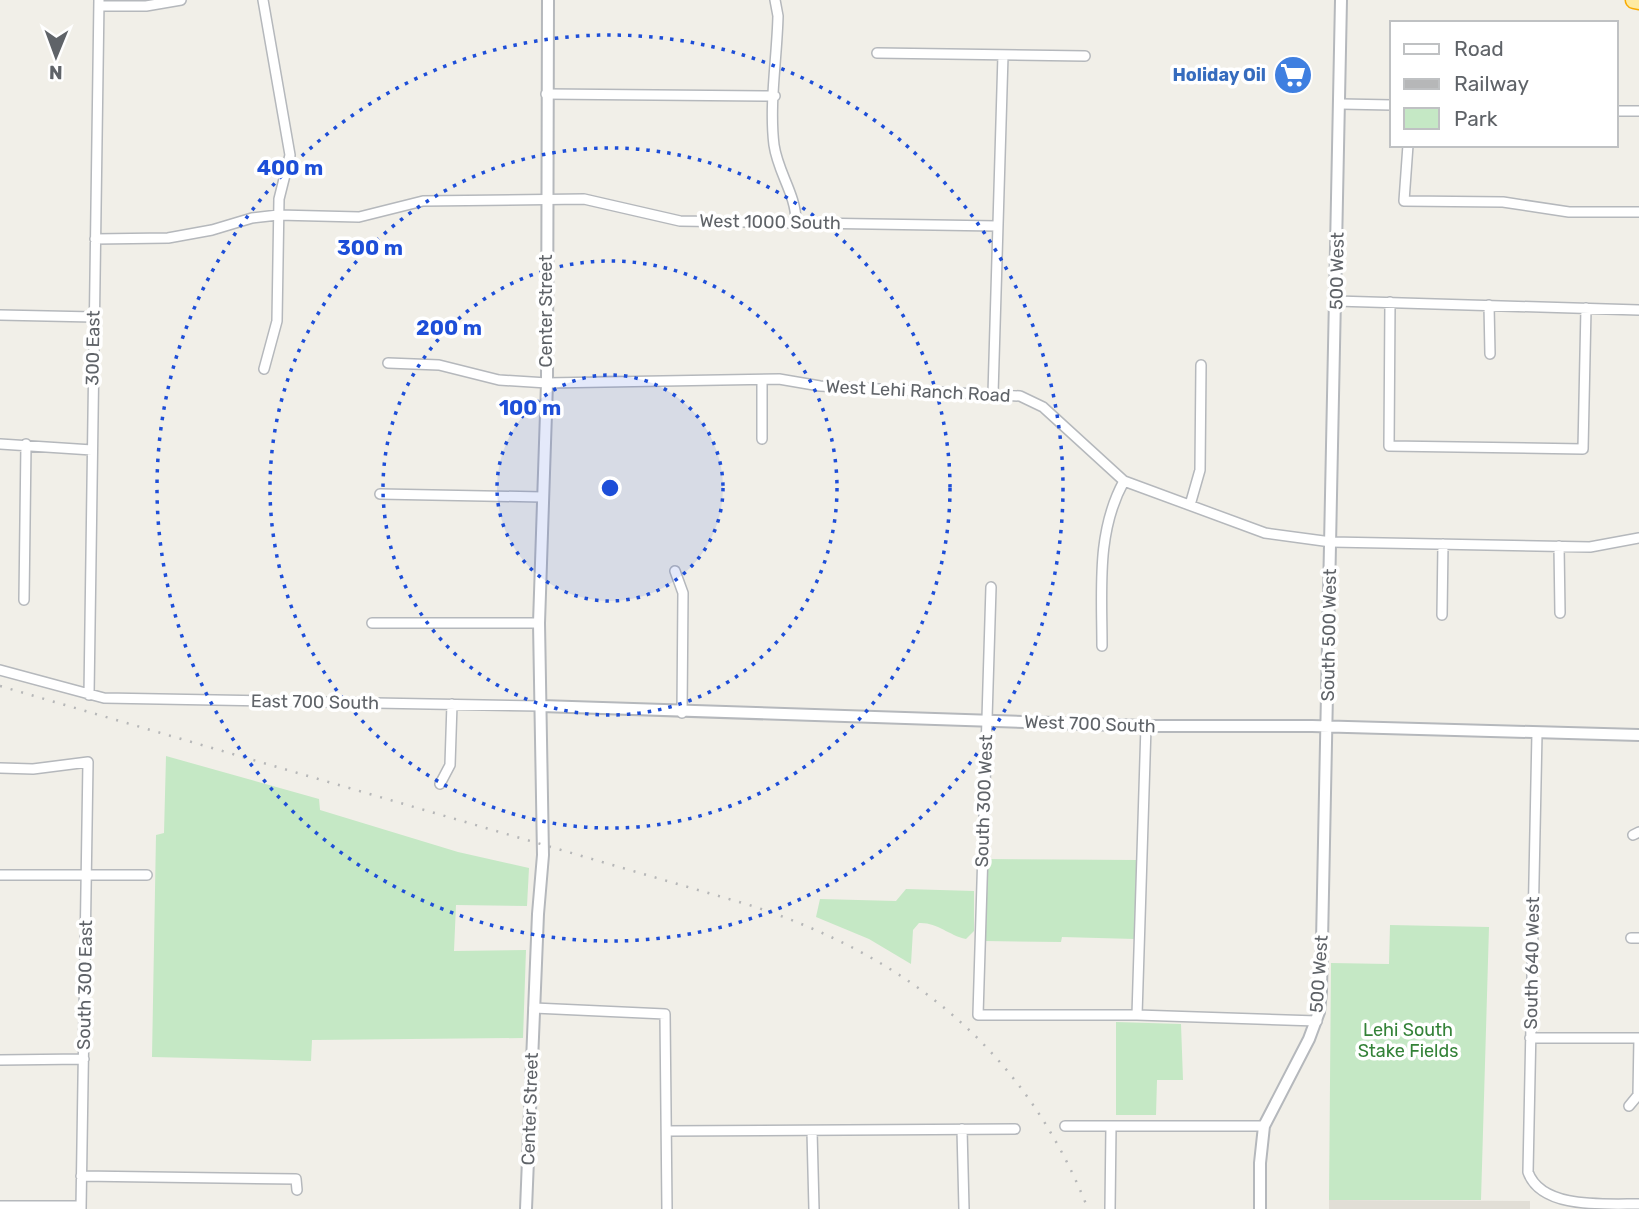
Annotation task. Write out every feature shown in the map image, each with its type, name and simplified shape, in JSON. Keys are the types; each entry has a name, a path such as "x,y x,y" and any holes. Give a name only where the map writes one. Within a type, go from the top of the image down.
{"highway":[{"path":"1634,0 1639,1"}],"street":[{"path":"99,3 146,6 181,0"},
{"path":"263,0 290,155 278,215 277,321 264,369"},
{"name":"Center Street","path":"526,1209 541,800 539,623 547,383 545,199 548,0"},
{"path":"775,0 778,16 774,145 779,166 792,193 796,222"},
{"name":"500 West","path":"1331,542 1341,0"},
{"name":"300 East","path":"89,695 99,3"},
{"path":"877,53 1084,56"},
{"path":"993,394 1003,55"},
{"path":"546,94 775,96"},
{"path":"1341,104 1390,105"},
{"path":"1618,111 1639,111"},
{"path":"1408,147 1404,201 1503,202 1569,212 1639,212"},
{"name":"West 1000 South","path":"95,239 168,238 212,230 252,218 278,215 359,217 424,201 545,199 604,201 670,220 997,226"},
{"path":"1336,301 1639,310"},
{"path":"1390,302 1389,446 1583,449 1586,308"},
{"path":"1489,305 1490,355"},
{"path":"0,314 94,317"},
{"name":"West Lehi Ranch Road","path":"388,363 439,365 461,368 499,380 547,383 779,379 820,386 1020,396 1043,407 1124,481 1265,533 1331,542 1559,547 1590,547 1639,538"},
{"path":"1190,505 1200,470 1201,365"},
{"path":"762,380 762,439"},
{"path":"0,444 92,450"},
{"path":"24,600 26,444"},
{"path":"1102,646 1101,549 1109,515 1124,481"},
{"path":"380,494 542,497"},
{"name":"South 500 West","path":"1327,727 1331,542"},
{"path":"1442,615 1443,544"},
{"path":"1559,547 1560,613"},
{"path":"676,571 683,593 682,713"},
{"name":"South 300 West","path":"991,587 978,1015 1137,1015"},
{"path":"372,623 539,623"},
{"name":"East 700 South","path":"0,670 104,698 541,706"},
{"path":"440,784 450,765 452,705"},
{"name":"West 700 South","path":"541,706 682,713 1146,726 1327,727 1639,735"},
{"path":"1146,726 1137,1015 1317,1021"},
{"name":"500 West","path":"1261,1209 1259,1163 1264,1126 1317,1021 1321,991 1327,727"},
{"name":"South 640 West","path":"1537,733 1528,1172 1538,1191 1564,1203 1639,1204"},
{"name":"South 300 East","path":"0,768 33,769 88,762 81,1207"},
{"path":"0,875 147,875"},
{"path":"534,1008 665,1014 667,1209"},
{"path":"1530,1038 1639,1038 1638,1095 1629,1106"},
{"path":"0,1060 84,1059"},
{"path":"1065,1126 1264,1126"},
{"path":"1110,1209 1111,1126"},
{"path":"962,1129 964,1209"},
{"path":"667,1131 1015,1129"},
{"path":"812,1131 814,1209"},
{"path":"81,1176 296,1179 297,1190"},
{"path":"0,1206 81,1207"}],"shaded area":[{"path":"1329,1200 1530,1201 1530,1209 1329,1209"}],"green space":[{"path":"166,756 319,799 320,810 458,852 529,868 527,906 456,905 454,951 526,950 523,1038 312,1040 311,1061 152,1057 156,835 164,833"},
{"path":"986,859 1138,860 1135,939 1062,937 1061,942 984,941"},
{"path":"906,889 974,891 974,931 966,939 919,923 913,930 911,964 869,939 816,917 820,899 896,901"},
{"name":"Lehi South Stake Fields","path":"1390,925 1489,927 1481,1200 1329,1200 1331,963 1389,964"},
{"path":"1116,1022 1181,1024 1183,1080 1157,1080 1156,1115 1116,1115"}],"railway":[{"path":"0,686 746,904 804,925 859,951 908,981 954,1016 995,1056 1031,1101 1062,1152 1088,1209"}],"place":[{"name":"Holiday Oil","path":"1293,75"}]}
